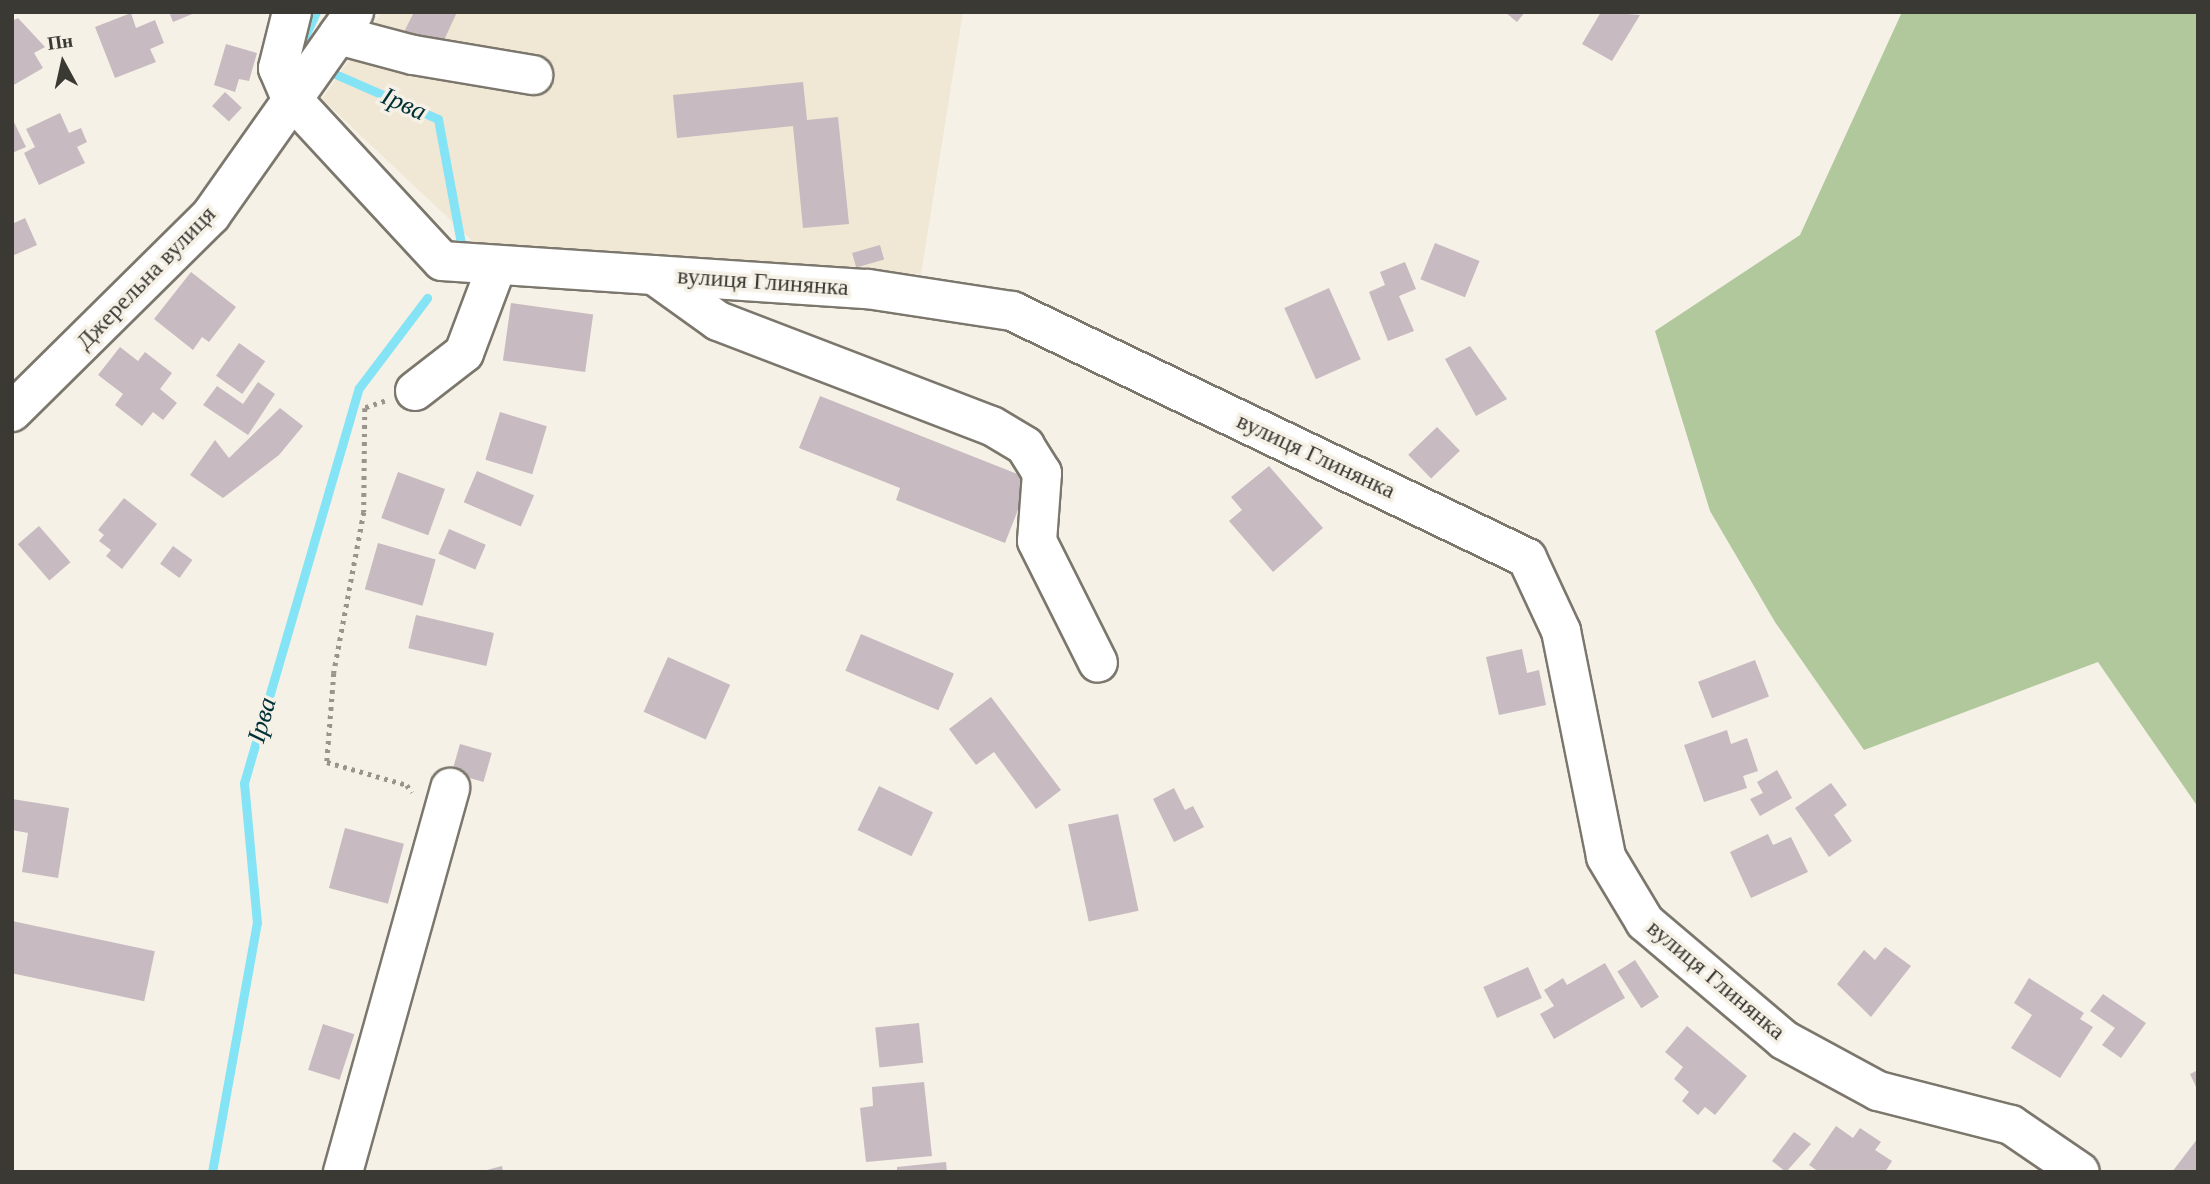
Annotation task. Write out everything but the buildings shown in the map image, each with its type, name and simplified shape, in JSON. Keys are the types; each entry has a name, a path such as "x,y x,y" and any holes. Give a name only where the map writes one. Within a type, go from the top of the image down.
{"street":[{"path":"292,12 278,68 322,57 413,55 533,75"},
{"name":"вулиця Глинянка","path":"322,57 442,261 496,268 868,289 1012,311 1527,558 1561,631 1606,856 1645,922 1784,1040 1878,1091 2011,1125 2080,1172"},
{"name":"Джерельна вулиця","path":"12,412 211,215 322,57"},
{"path":"415,391 464,353 496,268"},
{"path":"654,275 718,321 992,426 1025,446 1042,473 1037,541 1098,663"},
{"path":"343,1172 450,788"}],"path":[{"path":"415,391 365,408 364,512 334,673 327,762 407,785 436,832"}],"shaded area":[{"path":"382,12 963,12 921,274 478,246 322,99"}],"green space":[{"path":"1902,12 2198,12 2198,807 2098,662 1864,750 1775,622 1710,511 1655,331 1800,235"}],"waterway":[{"name":"Ірва","path":"303,40 316,12"},
{"name":"Ірва","path":"326,70 438,119 462,248"},
{"name":"Ірва","path":"212,1172 257,923 244,783 359,388 427,298"}]}
